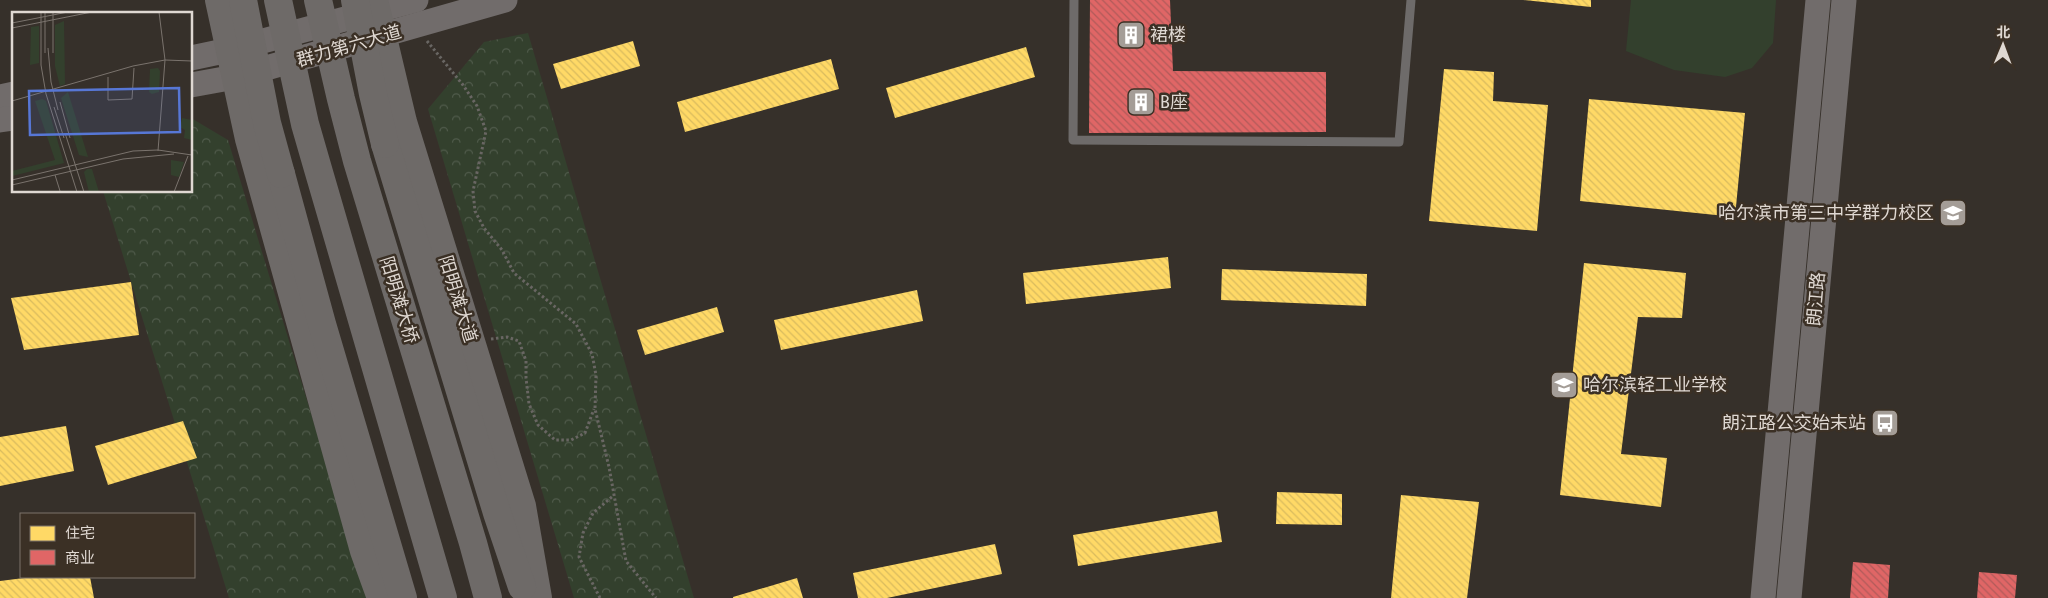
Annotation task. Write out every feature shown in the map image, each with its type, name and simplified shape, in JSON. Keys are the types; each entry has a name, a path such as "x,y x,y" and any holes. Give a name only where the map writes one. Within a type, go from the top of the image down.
{"highway":[{"path":"220,0 251,148 364,551 381,598"},
{"path":"243,0 267,123 322,324 403,598"},
{"path":"278,0 310,142 443,598"},
{"name":"阳明滩大桥","path":"318,0 324,33 357,161 488,598"},
{"path":"372,12 373,94 385,144 497,513 526,598"},
{"name":"阳明滩大道","path":"372,12 403,122 522,506 538,598"}],"main road":[{"name":"群力第六大道","path":"192,58 229,50 416,0"},
{"name":"群力第六大道","path":"192,85 235,77 372,12 416,27 504,0"},
{"name":"朗江路","path":"1763,598 1818,0"},
{"name":"朗江路","path":"1789,598 1844,0"}],"lane":[{"path":"1074,0 1073,140 1400,142 1411,0"}],"path":[{"path":"416,27 435,54 463,84 477,106 486,131 473,191 475,211 484,228 502,250 514,273 576,324 592,354 596,375 595,409 626,561 656,598"},
{"path":"471,341 507,337 520,341 526,361 529,404 538,425 555,440 570,440 585,433 595,409"},
{"path":"600,598 579,557 583,533 593,513 613,496"}],"green space":[{"path":"1631,0 1776,0 1773,43 1752,68 1725,77 1674,70 1626,51"},
{"path":"528,33 694,598 574,598 428,109 484,42"},
{"path":"192,119 228,140 367,598 229,598 103,192 192,192"}],"building: 住宅":[{"path":"1523,0 1591,0 1591,7"},
{"path":"633,41 640,66 561,89 553,64"},
{"path":"1026,47 1035,77 895,118 886,88"},
{"path":"831,59 839,89 685,132 677,102"},
{"path":"1444,69 1494,72 1493,101 1548,105 1537,231 1429,221"},
{"path":"1589,99 1745,113 1735,217 1580,201"},
{"path":"1168,257 1171,288 1026,304 1023,273"},
{"path":"1584,263 1686,273 1682,318 1638,317 1621,454 1667,458 1661,507 1560,495"},
{"path":"1222,269 1367,274 1366,306 1221,300"},
{"path":"131,282 139,335 24,350 11,298"},
{"path":"917,290 923,321 781,350 774,320"},
{"path":"717,307 724,332 645,355 637,330"},
{"path":"183,421 197,458 108,485 95,446"},
{"path":"66,426 74,471 0,486 0,437"},
{"path":"1277,492 1342,494 1342,525 1276,524"},
{"path":"1401,495 1479,502 1467,598 1391,598"},
{"path":"1217,511 1222,542 1078,566 1073,535"},
{"path":"995,544 1002,574 887,598 858,598 853,573"},
{"path":"24,578 90,578 94,598 0,598 0,581"},
{"path":"797,578 803,598 733,598 733,597"}],"building: 商业":[{"name":"裙楼","path":"1090,0 1170,0 1173,71 1326,72 1326,132 1089,133"},
{"path":"1853,562 1890,565 1888,598 1850,598"},
{"path":"1979,572 2017,575 2015,598 1977,598"}],"place":[{"name":"裙楼","path":"1131,35"},
{"name":"B座","path":"1141,102"},
{"name":"哈尔滨市第三中学群力校区","path":"1953,213"},
{"name":"哈尔滨轻工业学校","path":"1564,385"},
{"name":"朗江路公交始末站","path":"1885,423"}]}
